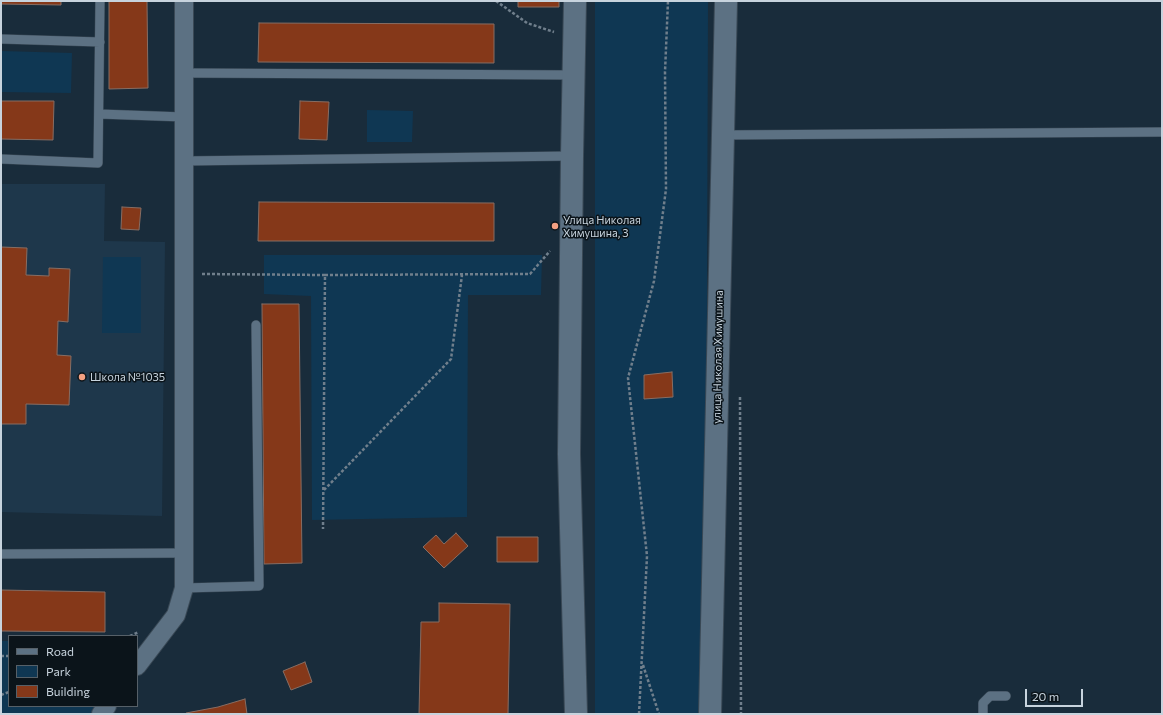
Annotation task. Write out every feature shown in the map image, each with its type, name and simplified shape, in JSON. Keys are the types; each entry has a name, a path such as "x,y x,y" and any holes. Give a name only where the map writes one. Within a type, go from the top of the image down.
{"main road":[{"path":"575,1 569,454 576,714"},
{"name":"улица Николая Химушина","path":"710,714 726,1"}],"street":[{"path":"138,665 176,615 184,588 184,1"}],"lane":[{"path":"1,159 98,162 100,1"},
{"path":"1,38 100,42"},
{"path":"184,73 574,75"},
{"path":"98,114 184,116"},
{"path":"723,134 1162,132"},
{"path":"184,162 572,156"},
{"path":"184,588 259,586 256,325"},
{"path":"1,554 184,553"},
{"path":"983,714 983,702 990,696 1006,696"}],"path":[{"path":"496,1 527,23 554,32"},
{"path":"639,714 647,556 628,378 654,281 666,189 665,72 668,1"},
{"path":"184,274 325,276 530,274 554,246"},
{"path":"324,490 451,359 462,275"},
{"path":"323,529 325,276"},
{"path":"642,662 659,714"}],"shaded area":[{"name":"Школа №1035","path":"1,184 105,184 104,241 165,242 162,516 1,512"}],"green space":[{"path":"595,1 708,1 706,585 699,714 595,714"},
{"path":"1,51 72,53 71,93 1,92"},
{"path":"367,110 413,111 412,142 367,142"},
{"path":"264,255 542,255 541,295 468,295 467,517 312,520 311,296 264,294"},
{"path":"103,257 141,257 141,333 102,333"},
{"path":"1,641 8,641 8,707 96,707 90,714 1,714"}],"building":[{"path":"1,1 61,1 61,5 1,4"},
{"path":"109,1 147,1 148,88 109,89"},
{"path":"518,1 559,1 559,7 518,7"},
{"path":"259,23 494,24 494,63 258,62"},
{"path":"1,101 54,101 53,140 1,139"},
{"path":"300,101 329,102 327,140 299,139"},
{"path":"259,202 494,203 494,241 258,241"},
{"path":"122,207 141,208 139,230 121,229"},
{"path":"1,247 27,248 26,275 49,276 49,268 70,269 68,322 58,321 57,355 71,356 69,405 26,404 26,424 1,424"},
{"path":"262,304 299,304 302,563 264,564"},
{"path":"672,372 673,397 644,399 644,375"},
{"path":"456,533 468,546 444,568 423,547 436,535 444,544"},
{"path":"497,537 538,537 538,562 497,562"},
{"path":"1,590 105,592 105,632 1,631"},
{"path":"439,603 510,604 508,714 419,714 421,622 439,622"},
{"path":"305,662 312,682 291,690 283,671"},
{"path":"245,699 247,714 186,714 218,707"}],"place":[{"name":"Улица Николая Химушина, 3","path":"555,226"},
{"name":"Школа №1035","path":"82,377"}]}
